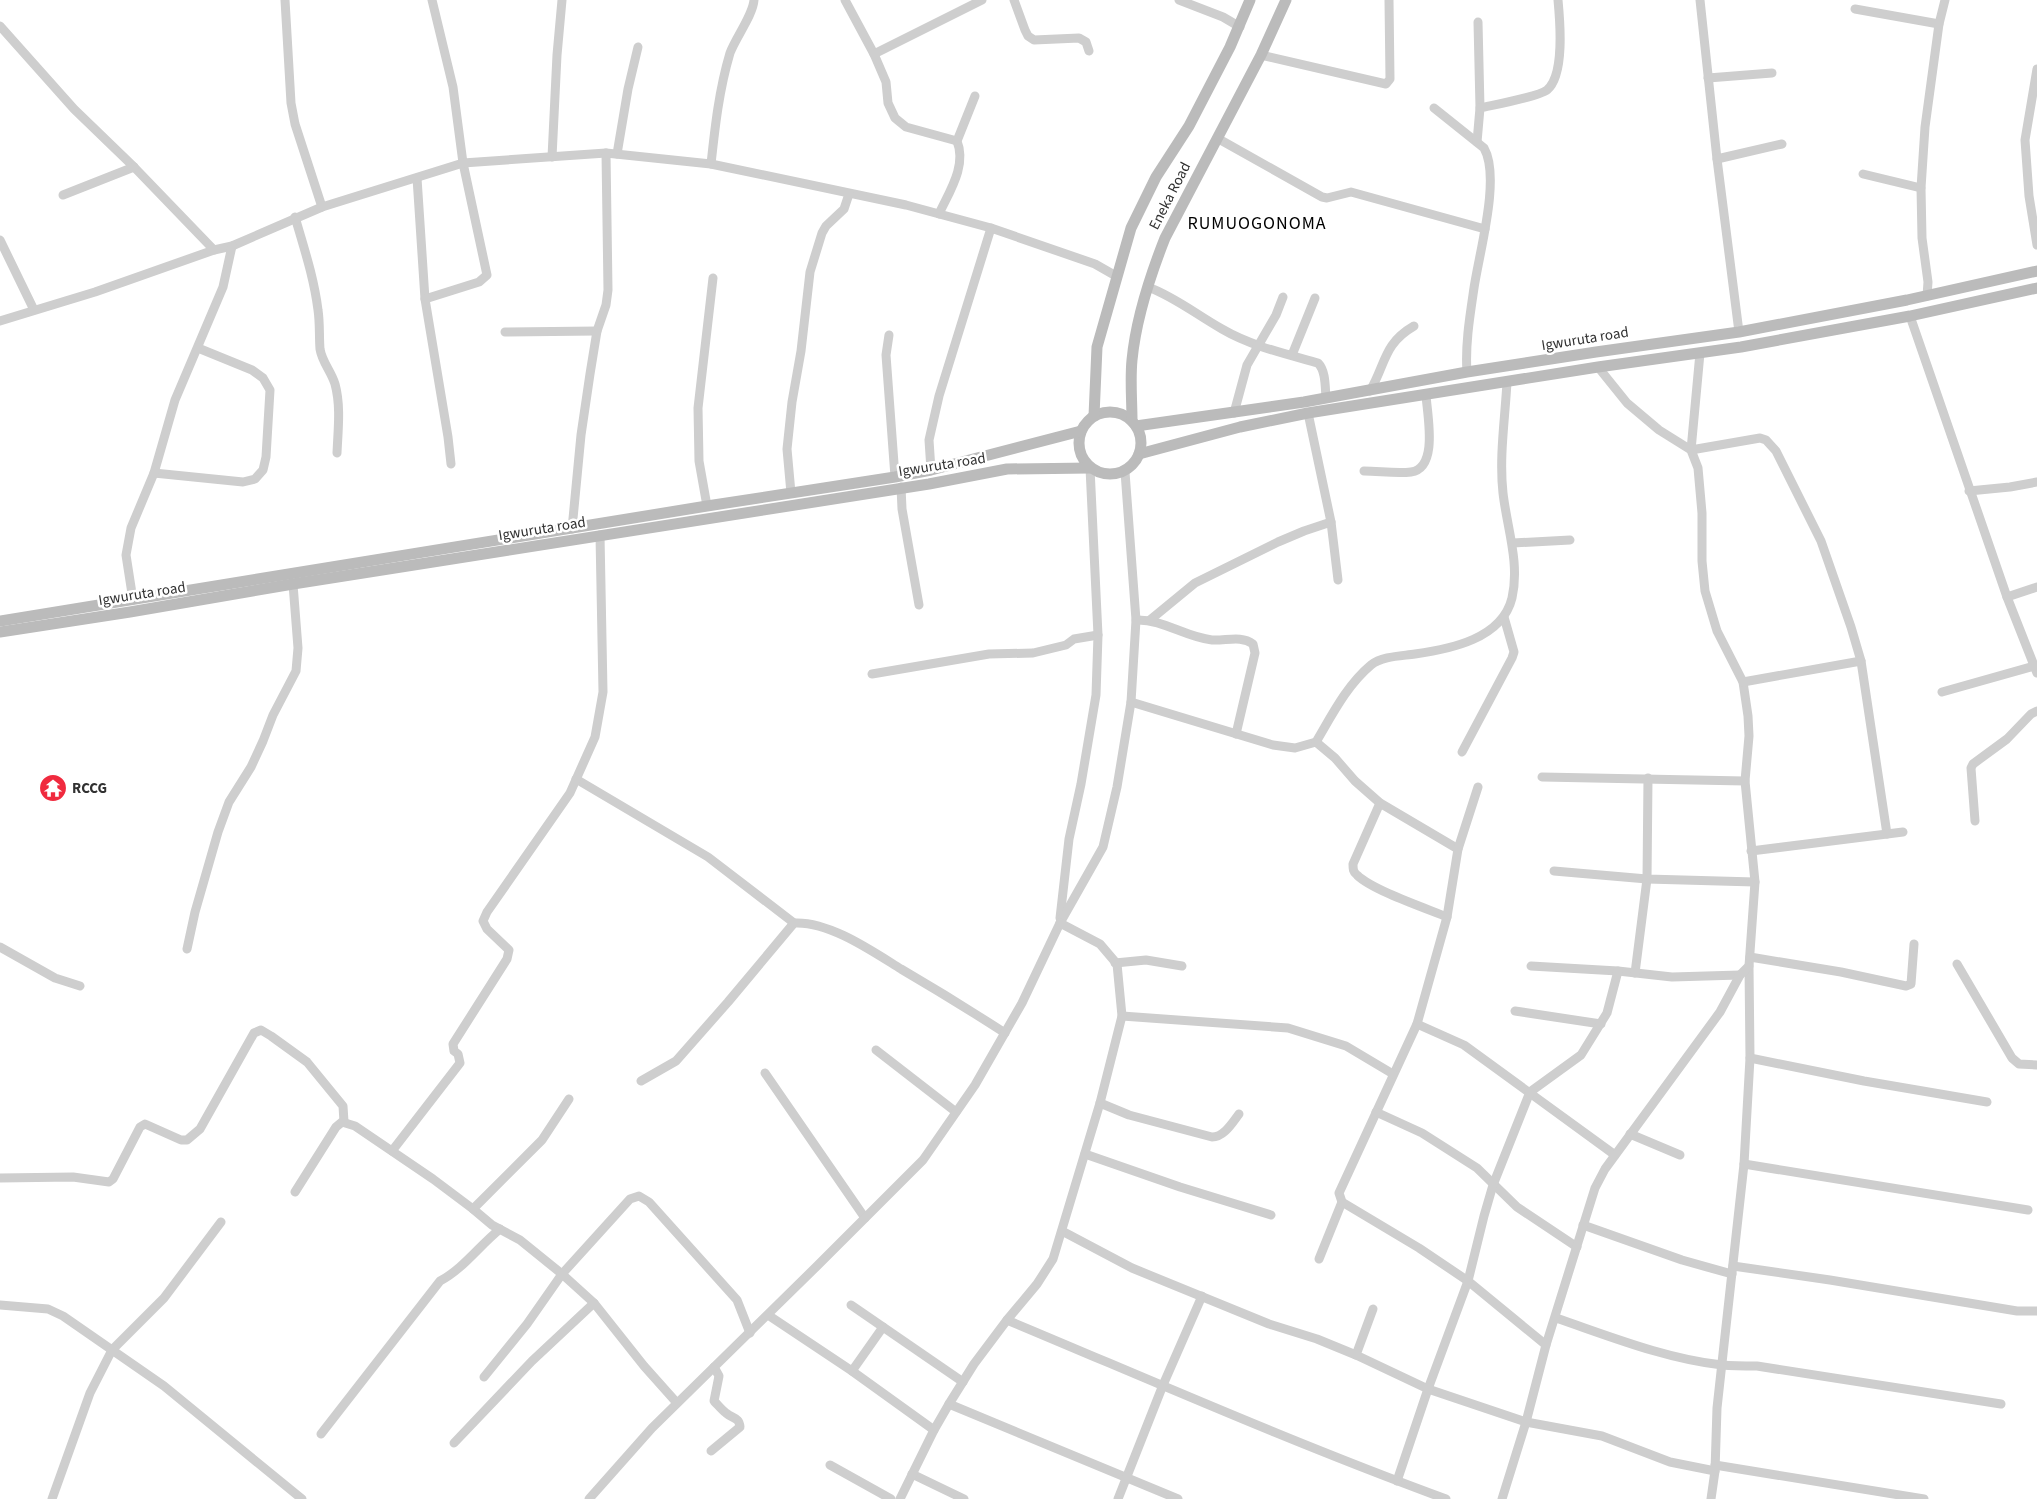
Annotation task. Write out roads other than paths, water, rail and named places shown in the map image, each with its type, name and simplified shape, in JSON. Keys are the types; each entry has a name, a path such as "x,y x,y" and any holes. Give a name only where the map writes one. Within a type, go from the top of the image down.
{"main road":[{"name":"Eneka Road","path":"1094,416 1097,347 1131,228 1148,194 1189,126 1240,28 1250,0"},
{"name":"Eneka Road","path":"1134,424 1132,360 1138,323 1164,238 1260,55 1286,0"},
{"name":"Igwuruta road","path":"1134,424 1234,413 1370,391 1467,372 1739,332 1927,296 2037,271"},
{"name":"Igwuruta road","path":"1139,454 1240,426 1308,413 1598,367 1741,347 1910,316 2037,288"},
{"path":"1108,412 1120,413 1134,424 1140,437 1139,454 1125,472 1112,475 1100,474 1090,468 1083,460 1079,451 1080,431 1087,421 1094,416 1108,412"},
{"name":"Igwuruta road","path":"0,632 600,535 898,482 931,470 1080,431"},
{"name":"Igwuruta road","path":"0,621 791,493 1007,469 1090,468"}],"street":[{"path":"285,0 291,103 295,124 322,207"},
{"path":"425,298 479,282 487,275 463,163 453,86 432,0"},
{"path":"552,157 557,54 562,0"},
{"path":"711,164 718,102 724,73 738,33 750,13 754,0"},
{"path":"845,0 874,54 886,82 888,103 895,118 906,127 957,141"},
{"path":"874,54 982,0"},
{"path":"1014,0 1028,36 1034,40 1079,38 1086,42 1089,51"},
{"path":"1179,0 1223,17 1240,28"},
{"path":"1260,55 1386,84 1390,79 1388,0"},
{"path":"1480,108 1547,90 1554,77 1559,59 1561,28 1558,0"},
{"path":"1700,0 1717,159 1739,332"},
{"path":"1927,296 1921,188 1925,127 1939,24 1945,0"},
{"path":"1855,9 1939,24"},
{"path":"1477,142 1480,108 1478,22"},
{"path":"0,26 74,109 134,167 214,250"},
{"path":"617,154 628,88 638,47"},
{"path":"2037,69 2025,140 2029,196 2037,245"},
{"path":"1708,78 1772,73"},
{"path":"939,214 957,175 961,150 957,141 975,96"},
{"path":"1434,108 1484,148 1489,157 1489,206 1474,288 1466,357 1467,372"},
{"path":"1217,138 1322,197 1327,198 1351,192 1485,229"},
{"path":"1717,159 1782,144"},
{"path":"572,529 581,435 598,331 606,305 608,290 606,152"},
{"path":"0,321 214,250 232,246 295,217 322,207 463,163 606,152 711,164 939,214 991,228 1094,264 1116,276"},
{"path":"63,195 134,167"},
{"path":"1863,174 1921,188"},
{"path":"417,178 425,298 451,464"},
{"path":"791,493 787,449 810,272 822,233 826,226 844,209 849,194"},
{"path":"295,217 312,272 318,311 320,349 323,361 331,373 336,387 339,413 337,453"},
{"path":"931,470 930,440 939,396 991,228"},
{"path":"0,240 34,310"},
{"path":"133,600 126,555 131,528 154,473 175,400 223,287 232,246"},
{"path":"708,506 699,461 698,408 713,278"},
{"path":"1148,287 1189,307 1223,330 1258,344 1318,363 1321,366 1326,398"},
{"path":"1234,413 1247,365 1276,315 1283,297"},
{"path":"1292,355 1315,298"},
{"path":"1910,316 1969,491 2035,669 1942,692"},
{"path":"1370,391 1389,348 1401,334 1414,326"},
{"path":"505,332 598,331"},
{"path":"889,335 886,355 898,482 919,605"},
{"path":"154,473 244,482 254,478 263,470 266,457 270,390 263,378 252,370 198,348"},
{"path":"1700,353 1691,450 1698,468 1705,591 1717,631 1743,682 1749,736 1745,781 1755,882 1750,962 1750,1058 1744,1164 1717,1408 1715,1468 1711,1499"},
{"path":"1598,367 1627,403 1659,430 1691,450 1760,438 1766,440 1776,452 1821,541 1861,661 1887,834"},
{"path":"1131,702 1273,745 1295,748 1316,742 1342,697 1372,664 1393,657 1450,648 1474,639 1504,617 1512,599 1514,574 1513,543 1503,493 1502,462 1507,382"},
{"path":"1364,471 1412,472 1420,468 1426,461 1430,448 1426,395"},
{"path":"1308,413 1331,522 1338,580"},
{"path":"1060,923 1069,839 1081,784 1096,695 1098,635 1090,468"},
{"path":"589,1499 652,1428 923,1160 975,1084 1022,1003 1060,923 1103,847 1117,787 1131,702 1136,620 1125,472"},
{"path":"1969,491 2037,482"},
{"path":"1150,620 1195,583 1278,542 1331,522"},
{"path":"392,1151 460,1063 453,1044 506,959 509,950 487,929 483,921 570,793 595,736 604,692 600,535"},
{"path":"1513,543 1570,540"},
{"path":"187,949 195,912 226,809 251,767 273,715 296,671 298,648 293,584"},
{"path":"2007,596 2037,587"},
{"path":"1462,752 1514,652 1504,617"},
{"path":"1136,620 1150,620 1211,640 1247,639 1254,644 1255,653 1236,734"},
{"path":"872,674 989,654 1033,653 1066,645 1074,639 1098,635"},
{"path":"1743,682 1861,661"},
{"path":"1974,821 1971,768 1973,764 2007,739 2031,714 2037,711"},
{"path":"1316,742 1334,758 1354,781 1380,802 1458,849"},
{"path":"1542,776 1745,781"},
{"path":"1635,972 1648,879 1648,778"},
{"path":"576,779 708,857 794,923"},
{"path":"1319,1260 1342,1202 1339,1193 1417,1024 1447,917 1458,849 1478,787"},
{"path":"1380,802 1353,864 1353,870 1368,883 1447,917"},
{"path":"1751,851 1903,832"},
{"path":"1554,871 1648,879 1755,882"},
{"path":"641,1081 676,1061 794,923 802,922 840,934 945,995 1005,1033"},
{"path":"900,1499 934,1430 963,1382 1007,1320 1037,1284 1053,1259 1100,1103 1122,1016 1115,963 1100,944 1060,923"},
{"path":"1750,962 1841,972 1906,986 1911,984 1912,979 1914,944"},
{"path":"0,947 56,978 80,986"},
{"path":"1115,963 1146,960 1182,966"},
{"path":"1502,1499 1526,1422 1546,1345 1556,1318 1595,1188 1614,1155 1720,1012 1740,975 1750,962"},
{"path":"1957,964 2012,1058 2019,1064 2037,1065"},
{"path":"1531,966 1635,972 1672,977 1740,975"},
{"path":"1397,1481 1428,1389 1468,1281 1484,1216 1494,1185 1530,1092 1581,1055 1607,1013 1618,971"},
{"path":"1515,1011 1601,1024"},
{"path":"1122,1016 1288,1028 1346,1046 1394,1074"},
{"path":"1417,1024 1464,1045 1614,1155"},
{"path":"0,1178 73,1177 109,1182 113,1179 140,1127 145,1124 181,1140 187,1140 200,1130 254,1033 261,1030 306,1062 343,1106 344,1122"},
{"path":"876,1050 956,1112"},
{"path":"1750,1058 1864,1081 1987,1102"},
{"path":"764,1073 865,1218"},
{"path":"473,1209 548,1132 569,1099"},
{"path":"1100,1103 1129,1114 1212,1137 1217,1137 1223,1133 1239,1114"},
{"path":"1376,1112 1429,1137 1477,1168 1517,1207 1577,1247"},
{"path":"295,1192 336,1127 342,1122 355,1126 486,1220 520,1240 562,1274 594,1303 644,1366 677,1403"},
{"path":"1630,1134 1680,1155"},
{"path":"1085,1154 1270,1216"},
{"path":"1744,1164 2028,1210"},
{"path":"484,1377 527,1324 562,1274 630,1199 639,1196 648,1202 737,1300 750,1333"},
{"path":"1342,1202 1419,1248 1468,1281 1546,1345"},
{"path":"52,1499 90,1393 112,1350 164,1298 221,1222"},
{"path":"1583,1225 1682,1260 1733,1270 1849,1283 2017,1311 2037,1311"},
{"path":"321,1434 440,1281 454,1273 500,1229"},
{"path":"1062,1231 1132,1268 1269,1324 1316,1339 1356,1355 1428,1389 1526,1422 1602,1436 1670,1462 1924,1499"},
{"path":"1118,1499 1163,1385 1202,1296"},
{"path":"454,1443 532,1361 594,1303"},
{"path":"0,1305 48,1309 63,1316 179,1399 302,1499"},
{"path":"852,1305 963,1382"},
{"path":"1356,1355 1374,1309"},
{"path":"768,1315 852,1371 934,1430"},
{"path":"1556,1318 1640,1347 1722,1365 1757,1366 2001,1404"},
{"path":"1007,1320 1397,1481 1446,1499"},
{"path":"852,1371 883,1327"},
{"path":"711,1451 740,1427 736,1417 727,1414 714,1401 719,1376 714,1367"},
{"path":"949,1404 1178,1499"},
{"path":"830,1465 891,1499"},
{"path":"912,1474 964,1499"}],"place":[{"name":"RCCG","path":"53,788"}],"district":[{"name":"RUMUOGONOMA","path":"1257,223"}]}
